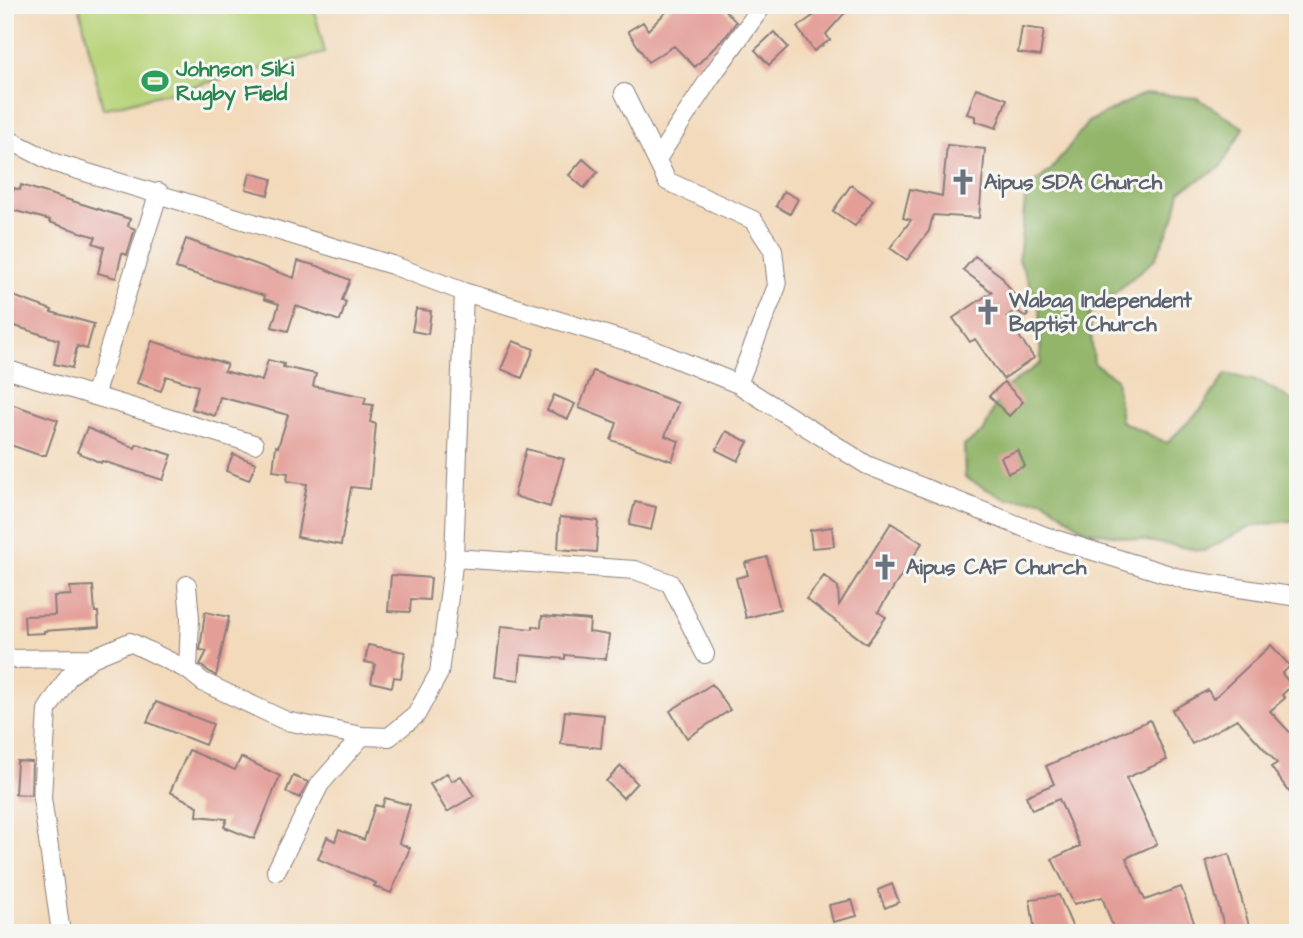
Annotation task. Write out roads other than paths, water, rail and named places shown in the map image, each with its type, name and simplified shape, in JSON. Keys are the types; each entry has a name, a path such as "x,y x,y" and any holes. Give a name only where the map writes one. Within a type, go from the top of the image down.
{"street":[{"path":"657,159 710,78 763,5"},
{"path":"624,93 667,181 753,220 773,250 777,286 738,384"},
{"path":"5,138 55,163 159,192 391,265 464,292 649,348 738,384 867,465 1045,536 1186,580 1298,597"},
{"path":"94,396 159,192"},
{"path":"61,933 42,798 47,710 69,676 92,659 131,642 188,670 203,682 286,721 362,736 388,737 415,715 439,673 454,558 464,292"},
{"path":"5,369 254,444"},
{"path":"454,558 635,569 670,583 705,654"},
{"path":"187,584 190,618 188,670"},
{"path":"5,659 92,659"},
{"path":"276,871 320,784 362,736"}],"place":[{"name":"Johnson Siki Rugby Field","path":"155,81"},
{"name":"Aipus SDA Church","path":"963,182"},
{"name":"Wabag Independent Baptist Church","path":"988,312"},
{"name":"Aipus CAF Church","path":"885,567"}]}
